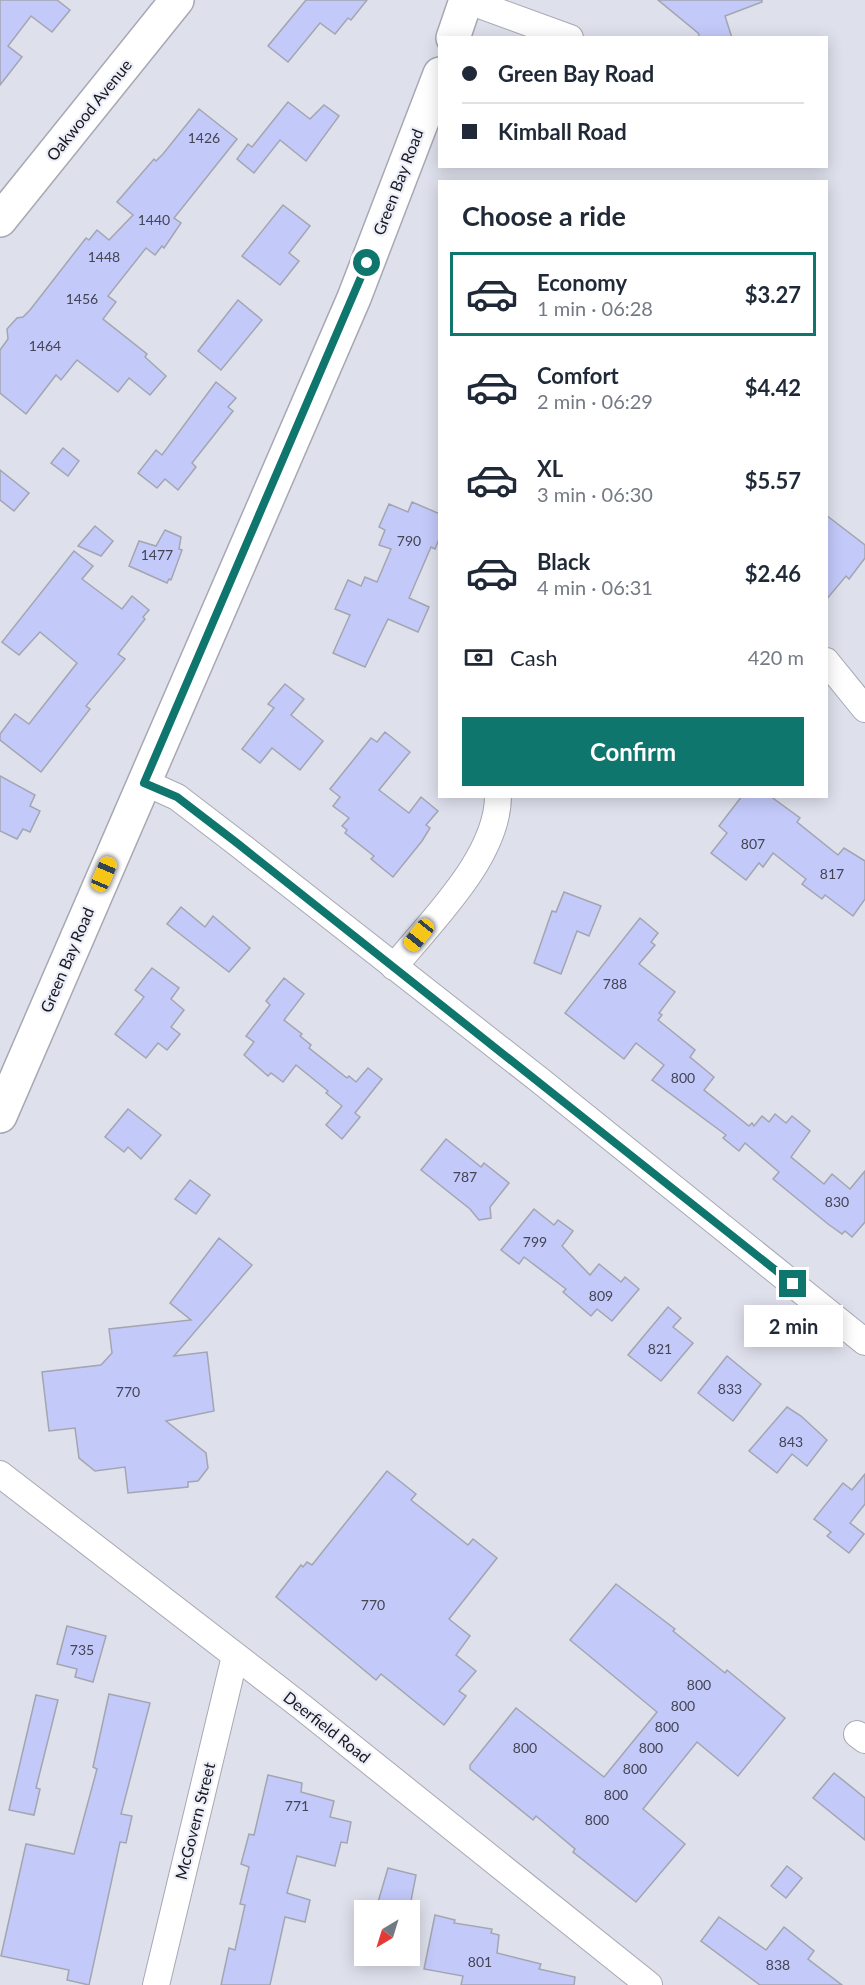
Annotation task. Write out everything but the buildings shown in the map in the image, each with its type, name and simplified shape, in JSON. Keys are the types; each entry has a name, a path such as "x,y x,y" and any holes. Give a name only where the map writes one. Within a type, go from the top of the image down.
{"main road":[{"name":"Oakwood Avenue","path":"0,220 177,0"},
{"path":"454,36 466,0"},
{"name":"Green Bay Road","path":"0,1116 354,298 438,79"}],"street":[{"path":"466,0 565,36"},
{"path":"828,663 865,709"},
{"path":"144,783 177,797 542,1082 865,1342"},
{"path":"394,967 471,871 491,837 498,813 498,798"},
{"name":"Deerfield Road","path":"0,1474 235,1656 650,1985"},
{"name":"McGovern Street","path":"156,1985 235,1656"}],"route":[{"path":"367,263 354,298 144,783 171,793 237,843 542,1082 793,1284"}]}
